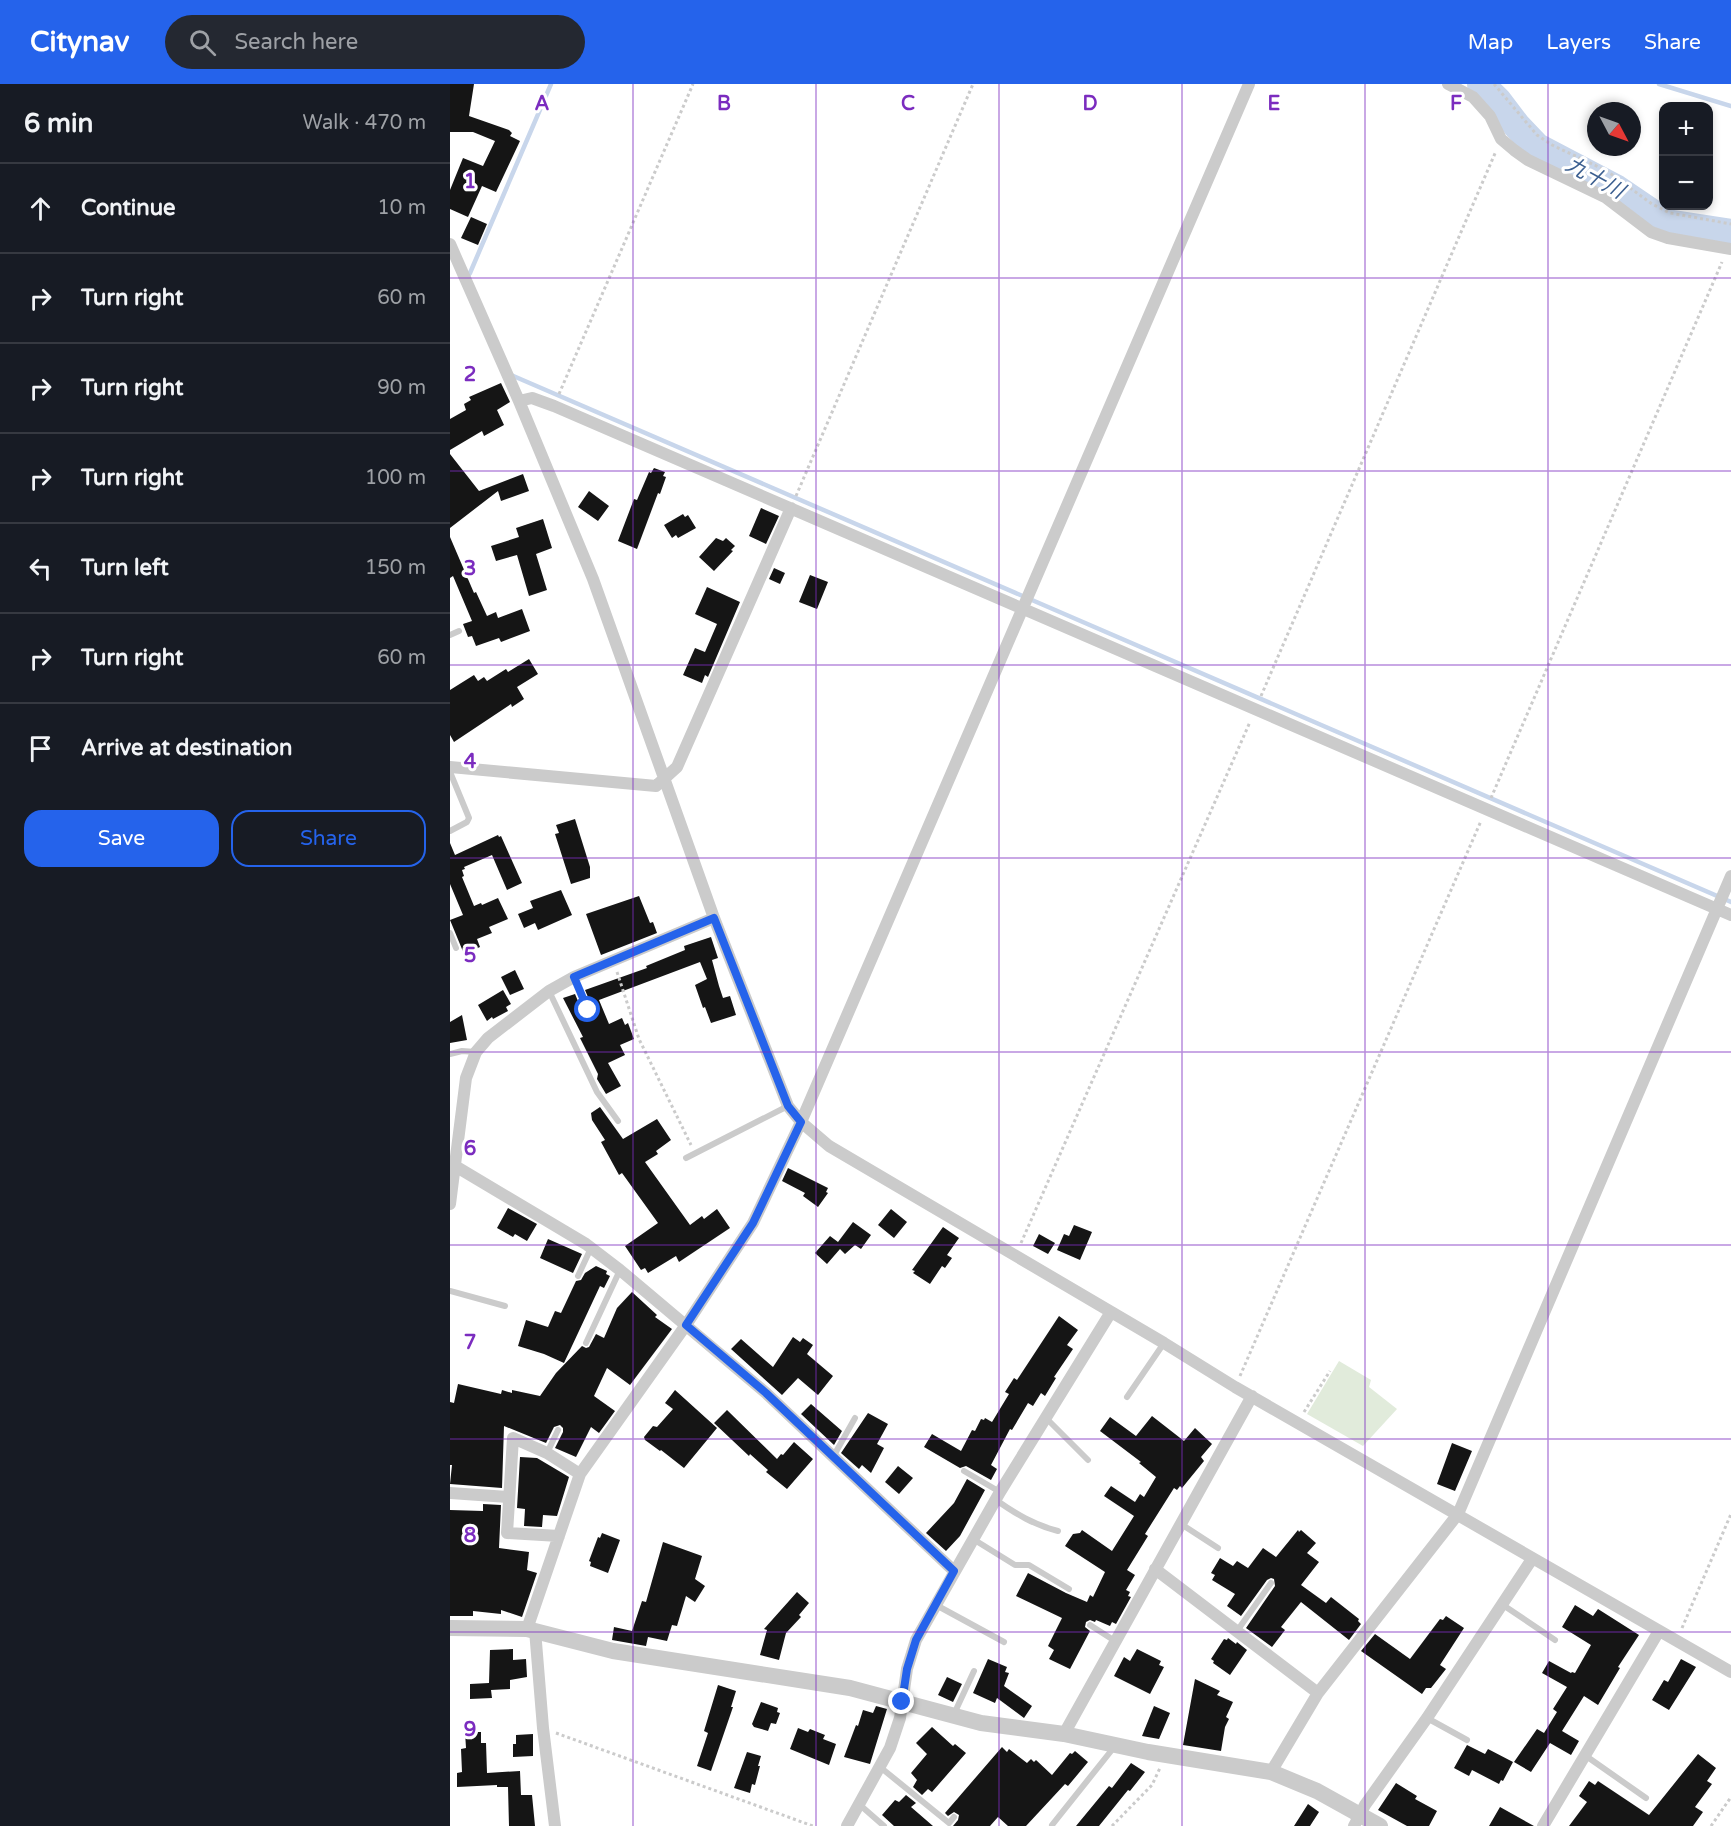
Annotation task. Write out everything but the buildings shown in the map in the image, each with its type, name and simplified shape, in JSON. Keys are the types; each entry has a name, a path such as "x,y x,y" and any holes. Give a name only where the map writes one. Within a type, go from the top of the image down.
{"street":[{"path":"555,1826 531,1630 558,1536 580,1473 686,1325 753,1223 801,1122 1250,84"},
{"path":"1448,84 1473,97 1490,116 1501,139 1514,150 1528,160 1605,197 1651,232 1668,238 1731,249"},
{"path":"450,244 519,401 593,579 714,918 788,1106 801,1122 829,1146 1252,1396 1731,1672"},
{"path":"519,401 532,398 554,406 1731,915"},
{"path":"450,767 656,786 677,766 791,508"},
{"path":"1271,1772 1318,1693 1458,1514 1731,876"},
{"path":"450,1203 453,1164 466,1078 476,1052 488,1038 549,991 574,977 714,918"},
{"path":"453,1164 591,1247 620,1270 766,1393 954,1571"},
{"path":"847,1826 890,1748 900,1718 907,1669 916,1640 998,1496 1111,1312"},
{"path":"1064,1734 1252,1396"},
{"path":"558,1536 507,1533 513,1438 547,1453 580,1473"},
{"path":"450,1492 508,1497"},
{"path":"1357,1820 1532,1559"},
{"path":"1155,1569 1318,1693"},
{"path":"450,1628 531,1630 613,1651 850,1688 981,1723 1064,1734 1164,1755 1271,1772 1317,1791 1357,1820 1380,1826"},
{"path":"1543,1826 1659,1631"}],"lane":[{"path":"450,635 459,631"},
{"path":"450,772 469,818 468,822 450,831"},
{"path":"450,933 456,948"},
{"path":"574,977 588,1010"},
{"path":"549,991 597,1092 618,1121"},
{"path":"450,1054 462,1051 476,1052"},
{"path":"686,1158 788,1106"},
{"path":"578,1276 591,1247"},
{"path":"586,1343 620,1270"},
{"path":"450,1291 505,1306"},
{"path":"1126,1396 1164,1343"},
{"path":"1045,1417 1088,1460"},
{"path":"833,1457 855,1418"},
{"path":"547,1453 558,1430"},
{"path":"964,1471 1024,1519 1041,1527 1058,1531"},
{"path":"1180,1524 1218,1548"},
{"path":"973,1539 1015,1566 1029,1565 1068,1589"},
{"path":"1238,1631 1271,1583"},
{"path":"935,1605 1004,1642"},
{"path":"1503,1605 1555,1640"},
{"path":"1090,1625 1115,1641"},
{"path":"953,1716 974,1671"},
{"path":"1427,1718 1467,1740"},
{"path":"1052,1825 1116,1745"},
{"path":"1586,1756 1646,1798"},
{"path":"880,1767 949,1823 954,1817"},
{"path":"860,1804 885,1826"}],"path":[{"path":"554,406 693,84"},
{"path":"791,508 973,84"},
{"path":"1494,84 1537,135 1552,145 1607,171 1652,204 1670,213 1731,224"},
{"path":"613,959 639,1039 694,1152"},
{"path":"1303,1414 1330,1371"},
{"path":"1676,1640 1731,1514"},
{"path":"543,1728 813,1826"},
{"path":"1112,1826 1152,1785 1160,1771 1164,1755"},
{"path":"1710,1826 1731,1797"}],"green space":[{"path":"1339,1361 1371,1380 1369,1387 1397,1409 1363,1446 1307,1414"}],"waterway":[{"path":"466,278 551,84"},
{"name":"九十川","path":"1481,84 1537,147 1617,189 1667,223 1731,233"},
{"path":"1659,84 1731,106"},
{"path":"511,375 1731,902"}],"route":[{"path":"588,1010 574,977 714,918 788,1106 801,1122 753,1223 686,1325 766,1393 954,1571 916,1640 907,1669 902,1702"}]}
